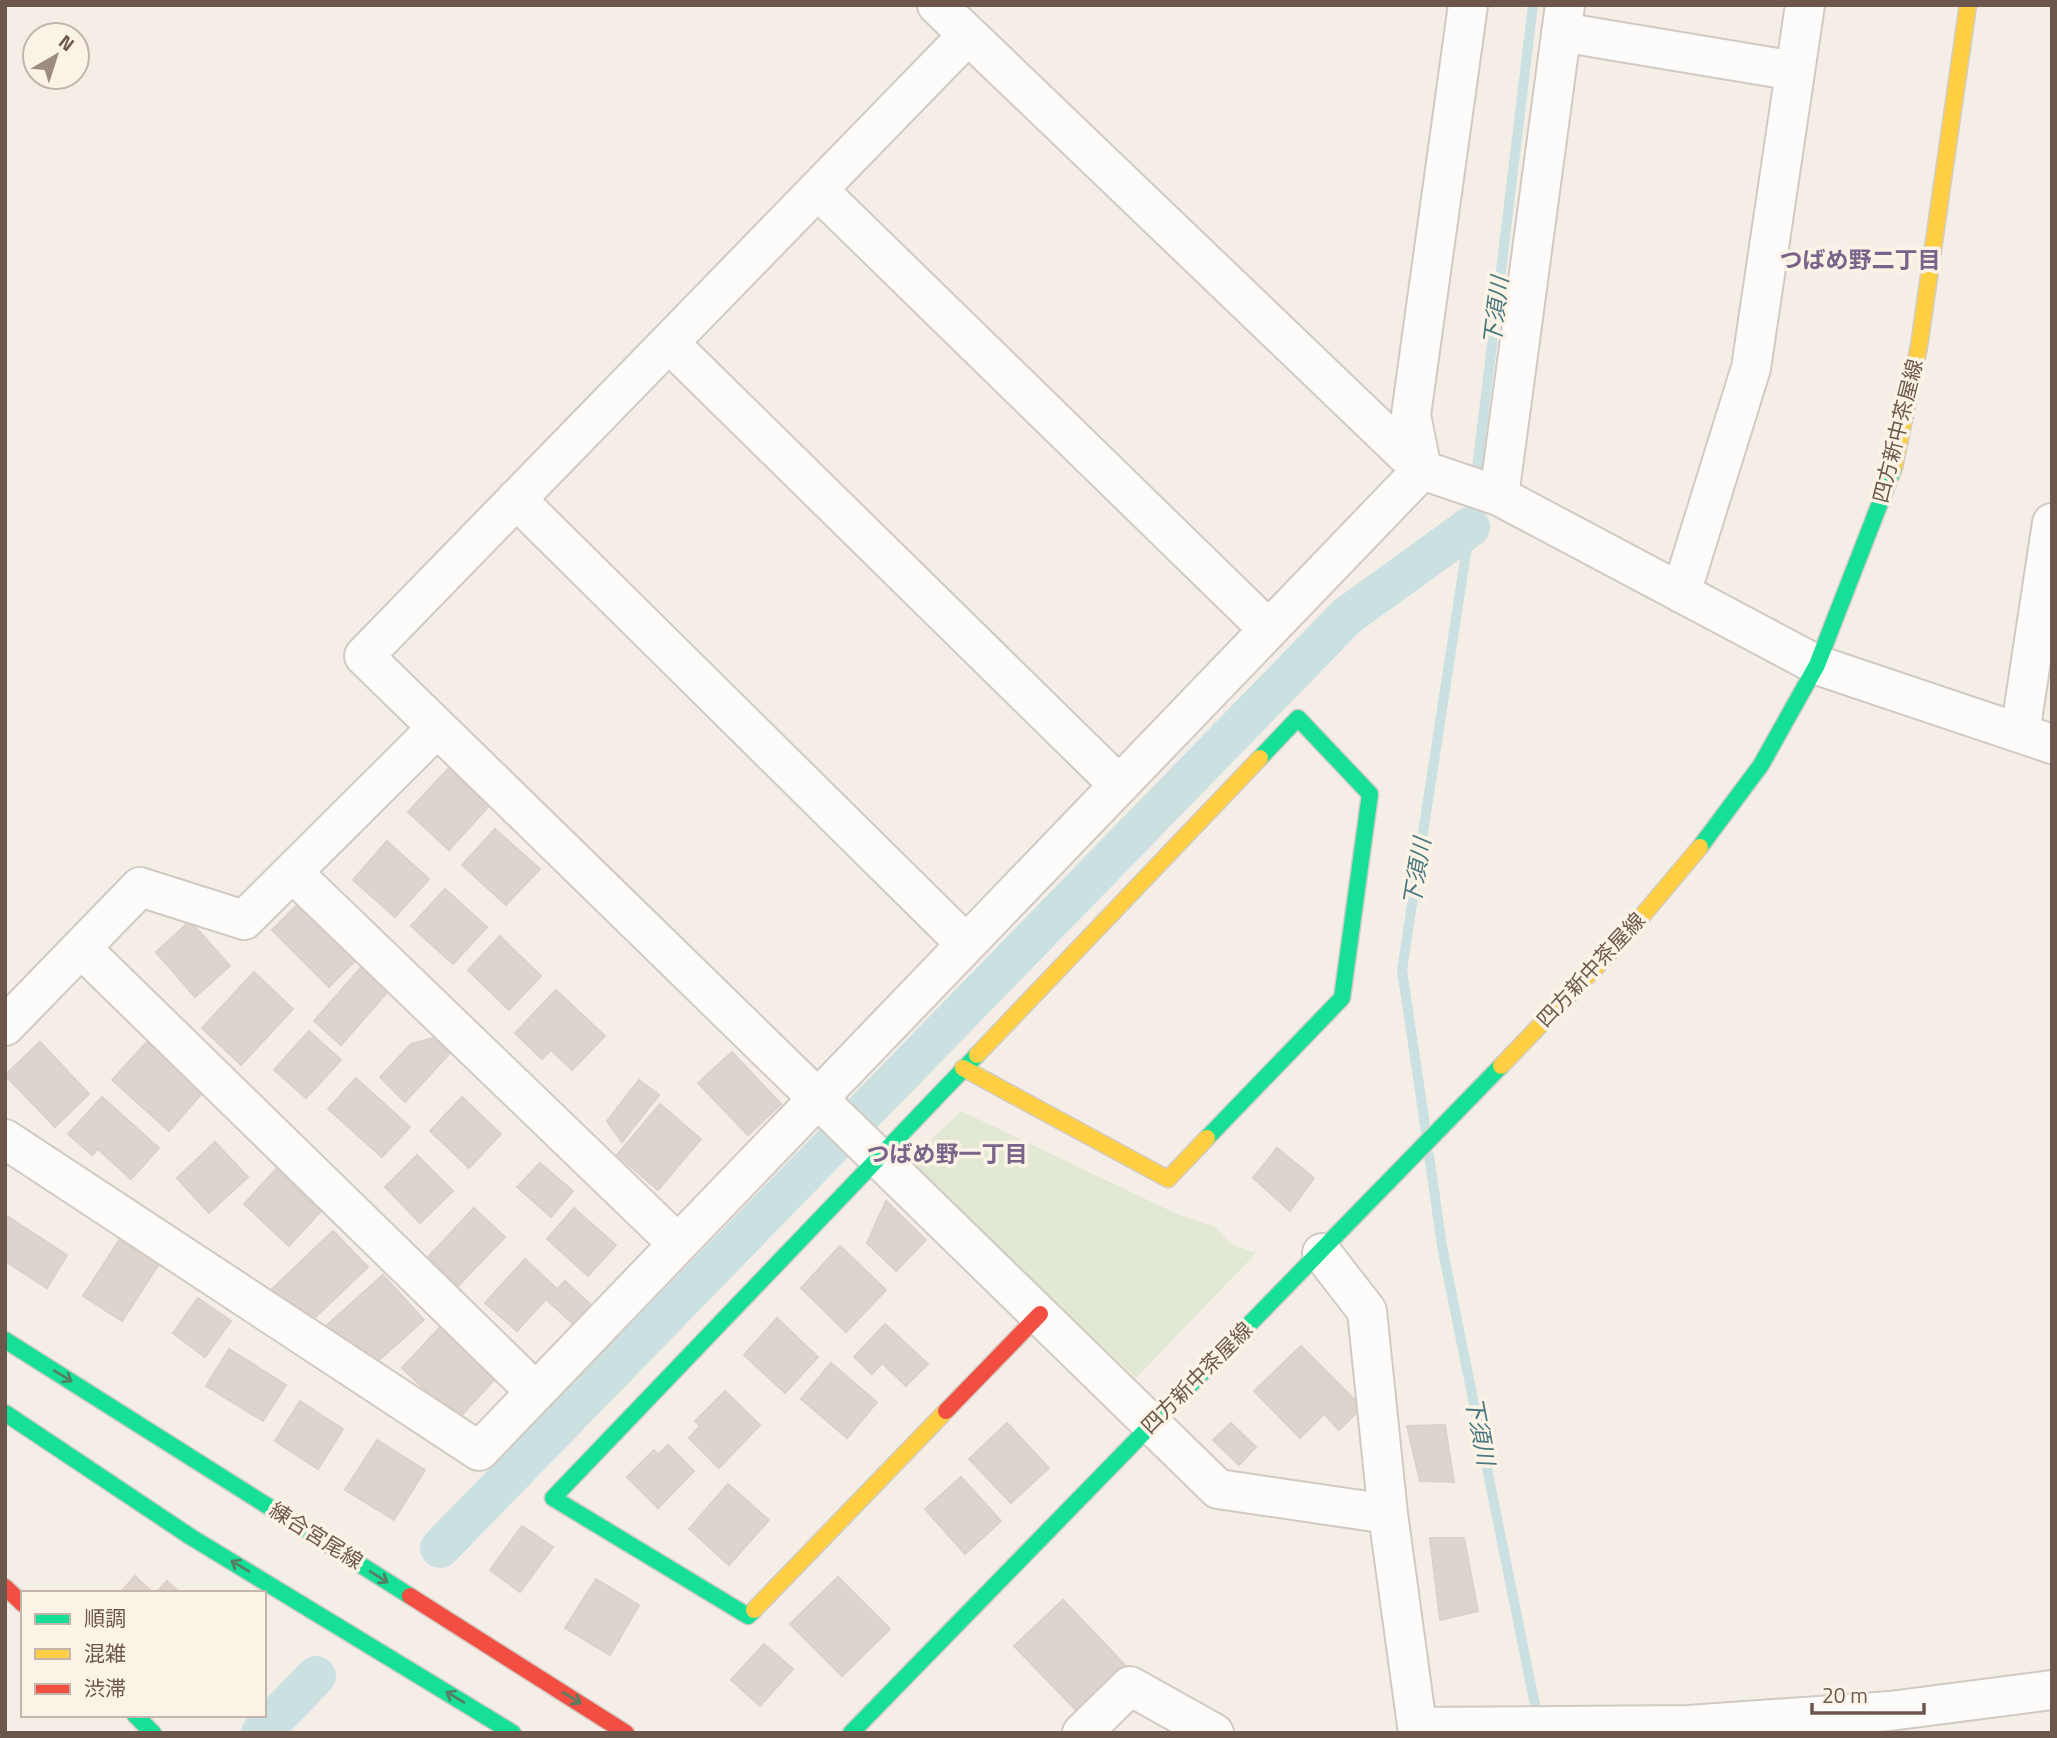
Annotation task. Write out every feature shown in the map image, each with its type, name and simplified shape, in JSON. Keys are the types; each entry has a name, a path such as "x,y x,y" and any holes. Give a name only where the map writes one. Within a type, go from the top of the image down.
{"main road":[{"name":"四方新中茶屋線","path":"852,1733 1152,1423 1322,1253 1622,940 1714,831 1761,765 1817,665 1892,476 1919,346 1968,5"},
{"path":"963,1068 1168,1179 1342,998 1370,794 1298,718 963,1068 553,1498 748,1616 1040,1314"},
{"name":"練合宮尾線","path":"5,1340 626,1733"},
{"path":"5,1413 191,1537 513,1733"},
{"path":"5,1587 21,1602"},
{"path":"137,1717 153,1733"}],"street":[{"path":"937,5 1422,470 1499,496 1817,665 2036,739 2052,523"},
{"path":"1422,470 1411,415 1468,5"},
{"path":"1681,593 1751,368 1805,5"},
{"path":"1499,496 1563,19 1796,71"},
{"path":"968,36 364,656 1218,1489 1388,1514"},
{"path":"818,190 1268,629"},
{"path":"669,343 1119,785"},
{"path":"5,1139 479,1451 1422,470"},
{"path":"516,499 966,944"},
{"path":"5,1026 140,887 244,920 438,728"},
{"path":"293,873 678,1244"},
{"path":"81,948 536,1392"},
{"path":"1322,1253 1367,1311 1388,1514 1418,1730 1690,1729 1890,1712 2052,1690"},
{"path":"1082,1733 1130,1686 1214,1733"}],"green space":[{"path":"961,1111 1177,1214 1215,1227 1231,1244 1256,1253 1136,1378 907,1163"}],"building":[{"path":"448,769 489,806 449,850 408,812"},
{"path":"495,829 540,869 506,905 462,865"},
{"path":"387,841 429,879 395,917 353,880"},
{"path":"445,889 487,927 453,964 411,926"},
{"path":"301,901 358,958 329,987 272,930"},
{"path":"190,921 230,966 195,997 156,952"},
{"path":"500,936 541,976 509,1010 468,970"},
{"path":"364,964 391,988 341,1045 314,1021"},
{"path":"254,972 293,1009 241,1065 202,1028"},
{"path":"556,990 605,1036 572,1070 551,1050 542,1059 515,1033"},
{"path":"309,1031 341,1060 306,1098 274,1070"},
{"path":"433,1038 450,1053 405,1102 380,1077 411,1044"},
{"path":"40,1042 89,1094 55,1127 5,1075"},
{"path":"147,1042 203,1092 169,1131 112,1080"},
{"path":"732,1052 781,1104 748,1135 698,1083"},
{"path":"356,1078 410,1127 382,1157 328,1109"},
{"path":"639,1080 659,1095 622,1142 607,1121"},
{"path":"102,1097 159,1148 131,1179 98,1149 92,1155 68,1134"},
{"path":"462,1097 501,1134 469,1168 430,1131"},
{"path":"660,1104 701,1139 658,1190 617,1155"},
{"path":"215,1142 248,1177 209,1213 177,1178"},
{"path":"1277,1148 1314,1178 1290,1211 1253,1178"},
{"path":"417,1155 453,1191 420,1223 385,1187"},
{"path":"540,1163 573,1191 551,1217 517,1187"},
{"path":"276,1169 321,1211 289,1246 244,1204"},
{"path":"886,1201 926,1240 896,1271 867,1243"},
{"path":"474,1208 505,1237 458,1286 428,1257"},
{"path":"574,1208 616,1245 588,1276 547,1239"},
{"path":"7,1216 67,1255 47,1288 5,1261"},
{"path":"333,1231 368,1267 307,1325 272,1289"},
{"path":"120,1239 159,1264 122,1321 83,1296"},
{"path":"840,1246 886,1290 846,1332 801,1288"},
{"path":"525,1259 556,1288 517,1331 485,1303"},
{"path":"383,1275 424,1320 378,1361 326,1326"},
{"path":"565,1281 592,1306 574,1325 547,1300"},
{"path":"198,1298 231,1321 205,1357 173,1333"},
{"path":"777,1318 818,1357 785,1393 744,1355"},
{"path":"443,1324 498,1376 457,1420 402,1368"},
{"path":"885,1324 928,1364 906,1386 882,1363 872,1374 854,1357"},
{"path":"1301,1346 1362,1407 1339,1430 1324,1414 1300,1438 1254,1391"},
{"path":"229,1349 286,1385 263,1421 206,1386"},
{"path":"831,1363 877,1402 847,1438 801,1399"},
{"path":"725,1391 760,1425 719,1468 689,1438 700,1426 695,1421"},
{"path":"300,1401 343,1429 318,1469 275,1441"},
{"path":"1007,1423 1049,1468 1011,1503 969,1459"},
{"path":"1231,1423 1256,1447 1239,1465 1213,1440"},
{"path":"1445,1425 1454,1482 1420,1481 1407,1426"},
{"path":"377,1440 425,1470 394,1520 345,1490"},
{"path":"668,1445 694,1471 658,1508 627,1477 654,1450 658,1455"},
{"path":"961,1477 1001,1521 965,1554 925,1509"},
{"path":"728,1484 769,1520 729,1565 689,1529"},
{"path":"522,1526 553,1547 520,1592 490,1570"},
{"path":"1430,1538 1464,1538 1478,1611 1440,1620"},
{"path":"135,1576 151,1591 122,1591"},
{"path":"838,1577 890,1629 842,1676 790,1624"},
{"path":"596,1579 639,1605 610,1655 565,1628"},
{"path":"167,1581 178,1591 158,1591"},
{"path":"1063,1600 1125,1665 1077,1711 1014,1646"},
{"path":"764,1644 793,1669 760,1706 731,1680"}],"waterway":[{"name":"下須川","path":"1426,1132 1402,970 1470,527 1533,5"},
{"path":"440,1548 1347,616 1470,527"},
{"name":"下須川","path":"1429,1155 1442,1246 1538,1720"},
{"path":"261,1733 316,1676"}],"traffic: fast":[{"path":"1700,847 1761,765 1817,665 1894,467"},
{"path":"1207,1138 1342,998 1370,794 1298,718 1260,758"},
{"path":"754,1610 748,1616 553,1498 977,1055"},
{"path":"851,1733 1501,1066"},
{"path":"5,1340 410,1596"},
{"path":"5,1413 191,1537 513,1733"},
{"path":"137,1717 153,1733"}],"traffic: slow":[{"path":"1894,467 1919,346 1968,5"},
{"path":"977,1055 1260,758"},
{"path":"1501,1066 1622,940 1700,847"},
{"path":"963,1068 1168,1179 1207,1138"},
{"path":"754,1610 946,1411"}],"traffic: jam":[{"path":"946,1411 1040,1314"},
{"path":"5,1587 21,1602"},
{"path":"410,1596 626,1733"}],"district":[{"name":"つばめ野二丁目","path":"1860,260"},
{"name":"つばめ野一丁目","path":"947,1154"}]}
